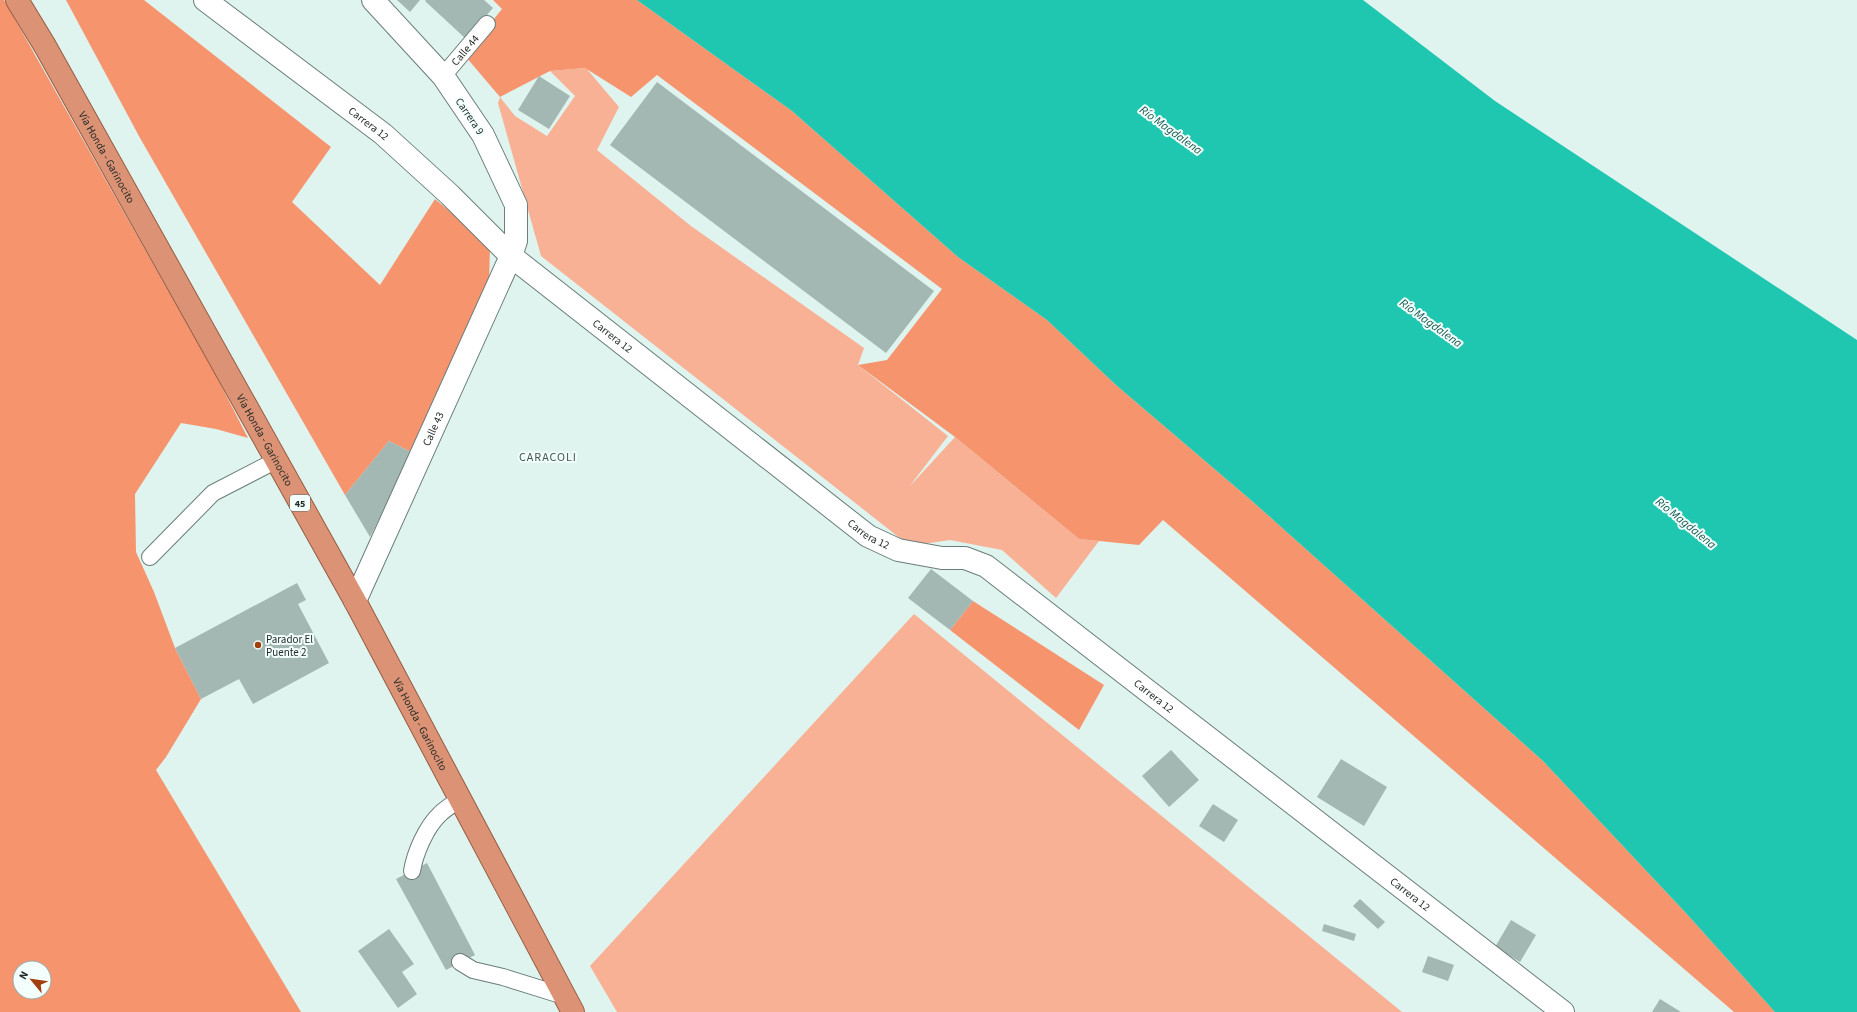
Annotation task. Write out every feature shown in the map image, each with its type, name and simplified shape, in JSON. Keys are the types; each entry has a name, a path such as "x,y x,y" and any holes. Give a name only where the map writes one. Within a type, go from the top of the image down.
{"highway":[{"name":"Vía Honda - Garinocito","path":"17,0 355,601 568,1004"}],"street":[{"name":"Carrera 12","path":"205,0 383,134 450,195 511,256 868,536 898,550 942,558 966,558 986,566 1563,1012"},
{"name":"Carrera 9","path":"373,0 443,76 483,134 516,205 516,241 511,256"},
{"name":"Calle 43","path":"355,601 511,256"}],"lane":[{"name":"Calle 44","path":"443,76 487,24"},
{"path":"150,557 213,493 277,460"},
{"path":"412,871 414,858 424,837 435,820 439,815 460,799"},
{"path":"460,962 472,970 503,977 568,1004"}],"shaded area":[{"path":"0,0 4,0 214,372 248,438 216,429 181,423 135,494 136,552 154,592 175,648 201,699 166,757 156,770 301,1012 0,1012"},
{"path":"66,0 144,0 331,147 292,202 380,285 435,199 490,245 489,286 413,453 389,441 345,495 140,138"},
{"path":"493,0 637,0 792,111 958,257 1047,320 1116,385 1252,501 1543,761 1685,912 1775,1012 1734,1012 1163,520 1139,545 1079,539 955,437 858,365 887,360 942,289 657,75 631,97 585,68 550,71 500,97 466,57 471,47 502,9"},
{"path":"586,68 619,107 597,150 691,226 864,348 858,365 948,436 909,487 955,437 1079,539 1099,541 1056,598 1002,550 950,540 910,546 541,256 498,103 500,97 515,116 547,136 575,96 550,71"},
{"path":"973,601 1104,685 1079,730 950,630"},
{"path":"914,614 1402,1012 617,1012 590,966"}],"water":[{"name":"Río Magdalena","path":"637,0 1363,0 1495,101 1857,340 1857,1012 1775,1012 1685,912 1543,761 1252,501 1116,385 1047,320 958,257 792,111"}],"building":[{"path":"397,0 420,0 410,12"},
{"path":"484,0 493,8 466,39 425,1"},
{"path":"539,76 570,96 549,129 518,110"},
{"path":"657,82 934,291 886,353 610,145"},
{"path":"389,441 413,453 370,537 345,495"},
{"path":"931,569 973,601 950,630 908,598"},
{"path":"297,583 306,600 298,604 329,663 253,704 239,679 201,699 175,648"},
{"path":"1171,750 1199,780 1169,807 1142,776"},
{"path":"1341,759 1387,787 1364,826 1317,797"},
{"path":"1213,804 1238,820 1224,842 1199,826"},
{"path":"427,863 475,955 446,970 396,879"},
{"path":"1360,899 1385,922 1378,929 1353,906"},
{"path":"1511,920 1536,935 1520,962 1495,947"},
{"path":"1324,924 1356,934 1354,941 1322,931"},
{"path":"389,929 414,964 402,972 417,994 398,1008 358,951"},
{"path":"1428,956 1454,965 1448,981 1422,972"},
{"path":"1660,999 1681,1012 1652,1012"}],"place":[{"name":"Parador El Puente 2","path":"258,645"}],"district":[{"name":"CARACOLI","path":"548,457"}]}
